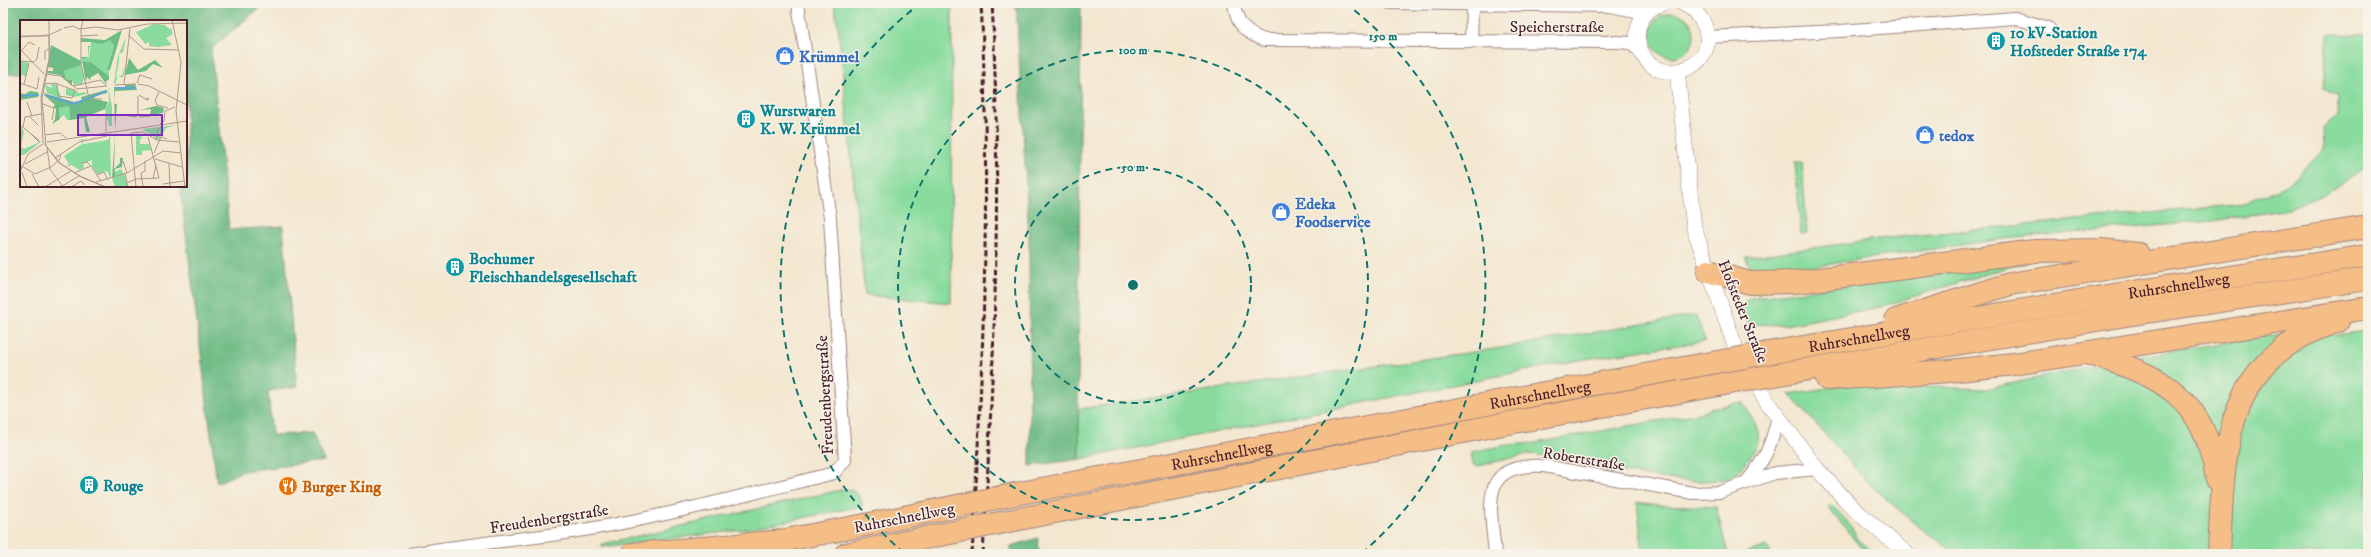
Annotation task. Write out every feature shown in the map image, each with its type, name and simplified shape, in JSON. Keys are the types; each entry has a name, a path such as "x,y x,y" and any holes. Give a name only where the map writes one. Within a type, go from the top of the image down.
{"highway":[{"path":"2301,237 2350,220 2368,211"},
{"path":"1793,348 1864,329 2010,284 2368,227"},
{"path":"1708,271 1750,283 1797,282 2035,251 2101,250 2153,255 2185,255"},
{"name":"Ruhrschnellweg","path":"716,554 1026,492 1532,395 1793,348 2113,295 2368,256"},
{"name":"Ruhrschnellweg","path":"856,552 1487,427 1718,385 2126,315 2368,279"},
{"path":"1780,374 1815,380 1949,371 2014,364 2082,352 2368,308"},
{"path":"2218,547 2227,449 2233,420 2242,398 2254,376 2273,357 2308,333 2368,311"},
{"path":"2082,352 2129,366 2150,375 2170,388 2191,408 2203,429 2213,453 2221,504"},
{"path":"633,554 785,541"}],"street":[{"name":"Freudenbergstraße","path":"411,554 551,536 701,506 834,472 845,460 830,218 798,3"},
{"name":"Speicherstraße","path":"1234,3 1242,29 1249,35 1264,40 1618,42 1628,43 1641,52"},
{"name":"Speicherstraße","path":"1391,3 1614,6 1646,13"},
{"path":"1663,3 1646,13 1639,24 1637,33 1641,52 1647,61 1656,68 1677,71 1695,63 1706,46 1707,37 1706,25 1700,16 1692,8 1682,3"},
{"path":"1471,42 1472,5"},
{"path":"1707,37 1840,31 2015,18 2048,28"},
{"name":"Hofsteder Straße","path":"1677,71 1694,228 1736,349 1760,393 1817,469 1853,508 1907,554"},
{"path":"1744,484 1764,461 1778,417"},
{"name":"Robertstraße","path":"1495,554 1490,499 1495,482 1503,474 1524,465 1544,466 1693,493 1720,492 1775,473 1817,469"}],"green space":[{"path":"3,3 265,3 211,49 229,230 283,226 297,387 268,391 272,435 312,433 324,461 243,471 217,483 180,187 187,187 187,20 20,20 20,73 3,74"},
{"path":"834,3 952,3 951,303 865,295 838,25"},
{"path":"1016,3 1081,3 1078,409 1080,459 1030,466 1029,238"},
{"path":"1668,13 1676,13 1688,19 1694,31 1694,39 1688,51 1676,57 1668,57 1656,51 1650,39 1650,31 1656,19"},
{"path":"2327,34 2368,35 2368,165 2325,194 2289,209 2212,221 2003,239 1843,262 1769,275 1752,271 1745,257 1878,239 2245,204 2287,185 2324,149 2323,128 2337,117 2338,96 2323,89"},
{"path":"1795,162 1802,162 1807,233 1801,234"},
{"path":"2028,261 1880,307 1786,325 1749,324 1741,308 1750,298"},
{"path":"1696,315 1705,341 1579,360 1080,459 1078,409 1494,349"},
{"path":"2368,331 2368,538 2359,554 1957,554 1914,523 1869,484 1789,394 1851,384 1986,389 2134,357 2287,333 2277,341"},
{"path":"1742,402 1758,430 1758,443 1755,450 1735,474 1730,477 1714,481 1691,481 1636,474 1535,454 1523,455 1478,466 1473,465 1471,452 1507,445 1535,443 1700,413 1712,408"},
{"path":"845,489 857,494 861,499 863,506 742,530 602,547 602,544"},
{"path":"1637,502 1659,505 1716,507 1728,554 1643,554"},
{"path":"1831,504 1846,520 1859,540 1875,554 1866,554 1828,507"},
{"path":"1038,538 1039,554 1011,554 1011,546"},
{"path":"1767,546 1771,554 1743,554"}],"railway":[{"path":"972,554 984,278 985,141 981,3"},
{"path":"983,554 995,279 996,141 992,3"}],"place":[{"name":"10 kV-Station Hofsteder Straße 174","path":"1996,41"},
{"name":"Krümmel","path":"785,56"},
{"name":"Wurstwaren K. W. Krümmel","path":"746,119"},
{"name":"tedox","path":"1925,135"},
{"name":"Edeka Foodservice","path":"1281,212"},
{"name":"Bochumer Fleischhandelsgesellschaft","path":"455,267"},
{"name":"Rouge","path":"89,485"},
{"name":"Burger King","path":"288,486"}]}
